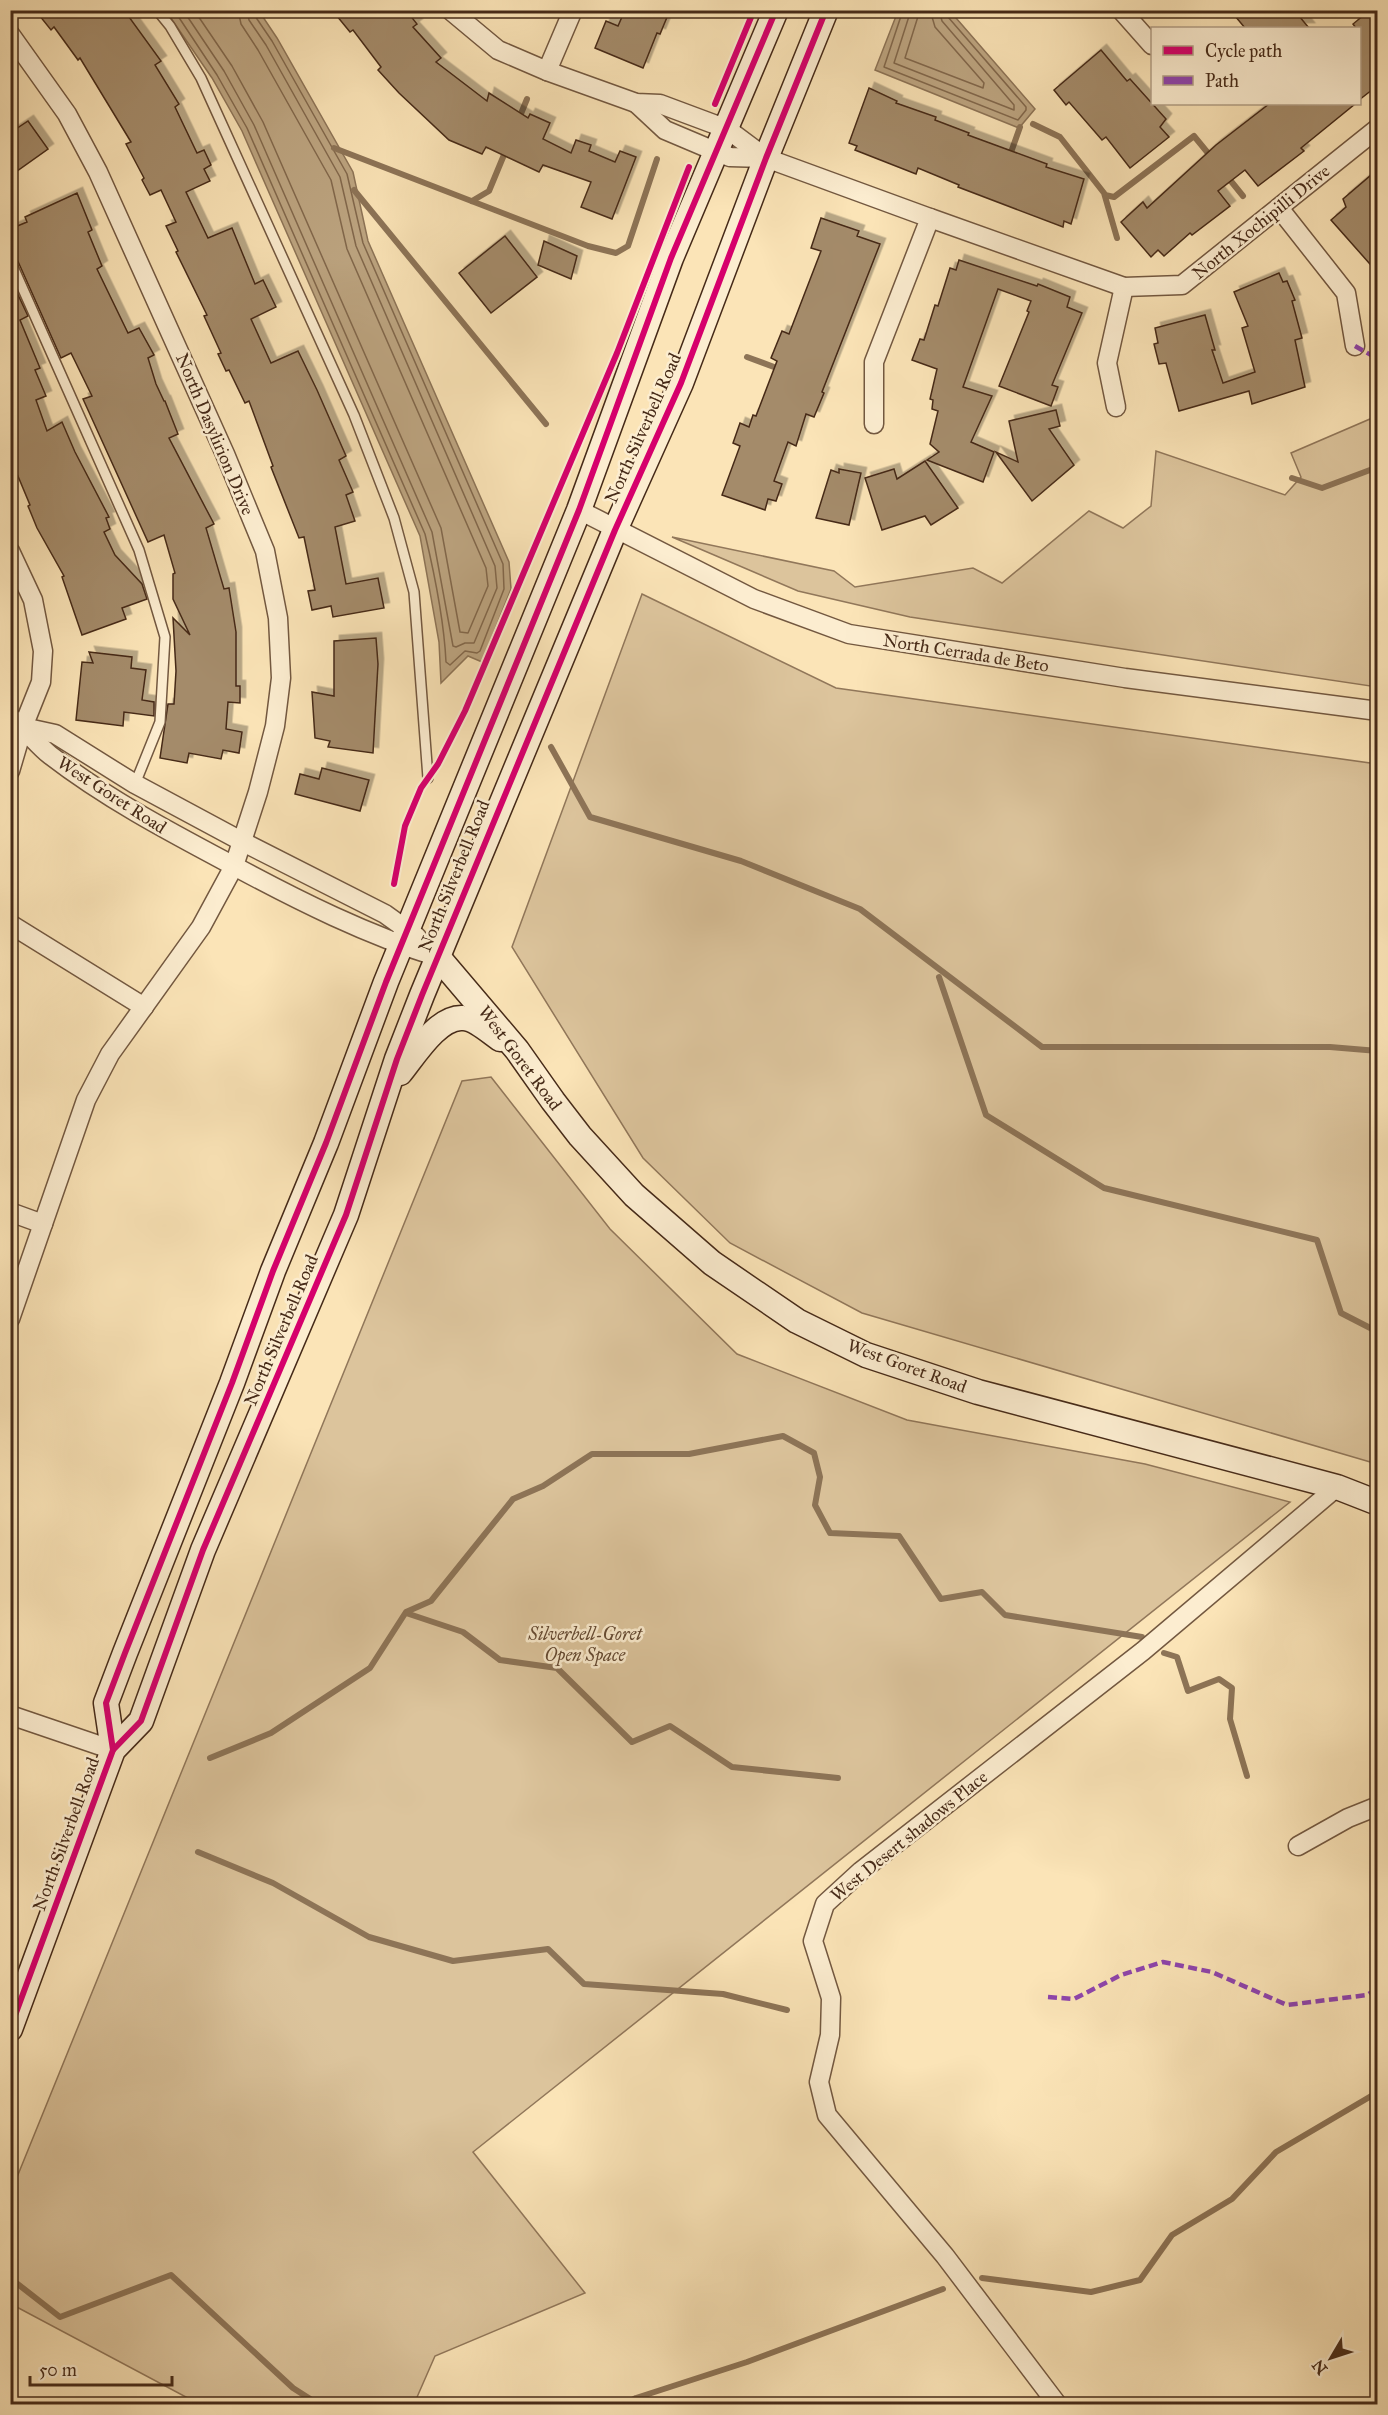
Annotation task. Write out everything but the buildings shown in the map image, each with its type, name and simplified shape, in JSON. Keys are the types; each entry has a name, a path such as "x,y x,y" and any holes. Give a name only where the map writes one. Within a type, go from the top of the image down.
{"main road":[{"name":"North Silverbell Road","path":"112,1750 106,1703 232,1383 273,1271 326,1143 404,937 579,510 671,258 776,10"},
{"name":"North Silverbell Road","path":"10,2030 112,1750 141,1721 203,1550 346,1215 387,1089 438,957 615,530 681,383 766,158 826,10"},
{"name":"West Goret Road","path":"438,957 517,1050 573,1127 634,1195 712,1263 797,1321 866,1355 978,1392 1337,1487 1377,1503"},
{"path":"387,1089 441,1024 463,1018 478,1024 517,1050"}],"street":[{"path":"450,10 498,50 547,71 636,103 660,104 727,129 766,158"},
{"path":"547,71 573,10"},
{"path":"1121,10 1151,44"},
{"name":"North Dasylirion Drive","path":"10,34 67,114 99,172 225,454 265,551 278,618 281,678 275,726 243,842 234,866 201,927 110,1054 86,1100 10,1319"},
{"path":"636,103 665,130 730,157 766,158"},
{"name":"North Xochipilli Drive","path":"766,158 1124,287 1182,285 1377,128"},
{"path":"1279,208 1346,293 1355,346"},
{"path":"874,424 874,362 930,218"},
{"path":"1116,407 1107,363 1124,287"},
{"name":"North Cerrada de Beto","path":"579,510 754,599 849,634 1125,678 1377,711"},
{"path":"10,551 33,600 43,651 41,682 17,722 10,771"},
{"name":"West Goret Road","path":"17,722 55,734 135,784 384,914 404,937"},
{"name":"West Goret Road","path":"17,722 48,753 110,797 264,882 404,937 438,957"},
{"path":"10,924 144,1007"},
{"path":"10,1212 44,1224"},
{"name":"West Desert shadows Place","path":"1058,2404 945,2256 827,2115 819,2082 830,2035 831,1998 813,1941 825,1904 861,1871 1143,1651 1337,1487"},
{"path":"10,1715 112,1750"},
{"path":"1298,1846 1348,1818 1377,1806"}],"lane":[{"path":"157,10 170,26 201,78 354,415 394,518 414,592 428,778"},
{"path":"10,260 139,550 165,637 160,722 135,784"}],"green space":[{"path":"1377,416 1377,687 910,617 798,591 672,537 834,571 855,587 973,568 1002,583 1089,511 1123,528 1151,506 1156,451 1285,495 1301,477 1291,453"},
{"path":"642,594 836,688 1377,764 1377,1464 862,1313 730,1243 643,1158 512,947"},
{"name":"Silverbell-Goret Open Space","path":"491,1077 610,1229 737,1354 907,1420 1145,1464 1290,1502 473,2152 585,2293 435,2356 414,2404 199,2404 11,2304 11,2192 462,1081"}],"water":[{"path":"166,11 259,11 277,38 353,172 368,241 509,562 511,589 482,662 468,656 441,683 439,642 420,536 242,131 212,78"},
{"path":"898,11 950,11 1035,109 1019,128 875,70"}],"waterway":[{"path":"518,121 527,99"},
{"path":"1033,124 1060,137 1104,193 1117,238"},
{"path":"1009,158 1020,127"},
{"path":"1105,195 1114,197 1194,136 1212,158"},
{"path":"334,148 588,246 616,253 628,246 657,159"},
{"path":"472,201 489,191 506,150"},
{"path":"1226,175 1243,196"},
{"path":"354,190 546,424"},
{"path":"747,357 782,370"},
{"path":"1292,478 1322,488 1378,467"},
{"path":"551,747 590,817 741,861 860,909 1042,1047 1330,1047 1378,1051"},
{"path":"939,977 986,1115 1104,1188 1317,1240 1341,1313 1378,1332"},
{"path":"210,1758 271,1733 370,1668 406,1612 431,1601 513,1499 543,1486 592,1454 689,1454 783,1436 814,1453 820,1477 815,1505 830,1533 899,1536 941,1599 982,1592 1005,1615 1142,1637"},
{"path":"406,1613 463,1632 500,1660 557,1668 632,1742 670,1726 732,1767 838,1778"},
{"path":"1164,1653 1177,1657 1188,1691 1219,1679 1232,1688 1230,1719 1247,1776"},
{"path":"198,1852 273,1883 369,1937 453,1961 548,1949 584,1984 723,1994 787,2010"},
{"path":"982,2278 1091,2292 1140,2280 1172,2235 1232,2199 1276,2152 1378,2092"},
{"path":"10,2278 60,2317 171,2275 293,2388 318,2404"},
{"path":"625,2404 636,2398 747,2362 943,2289"}],"marked path":[{"path":"1355,346 1378,359"},
{"path":"1048,1997 1074,1999 1121,1975 1163,1962 1212,1972 1287,2005 1367,1995 1378,1988"}],"cycle path":[{"path":"715,104 754,10"},
{"path":"113,1750 106,1703 125,1653 232,1383 273,1271 326,1143 386,982 579,510 671,258 776,10"},
{"path":"10,2029 113,1750 141,1721 203,1550 346,1215 397,1059 422,995 615,530 681,383 766,158 826,10"},
{"path":"394,884 405,826 421,788 438,764 465,711 617,353 689,167"}]}
